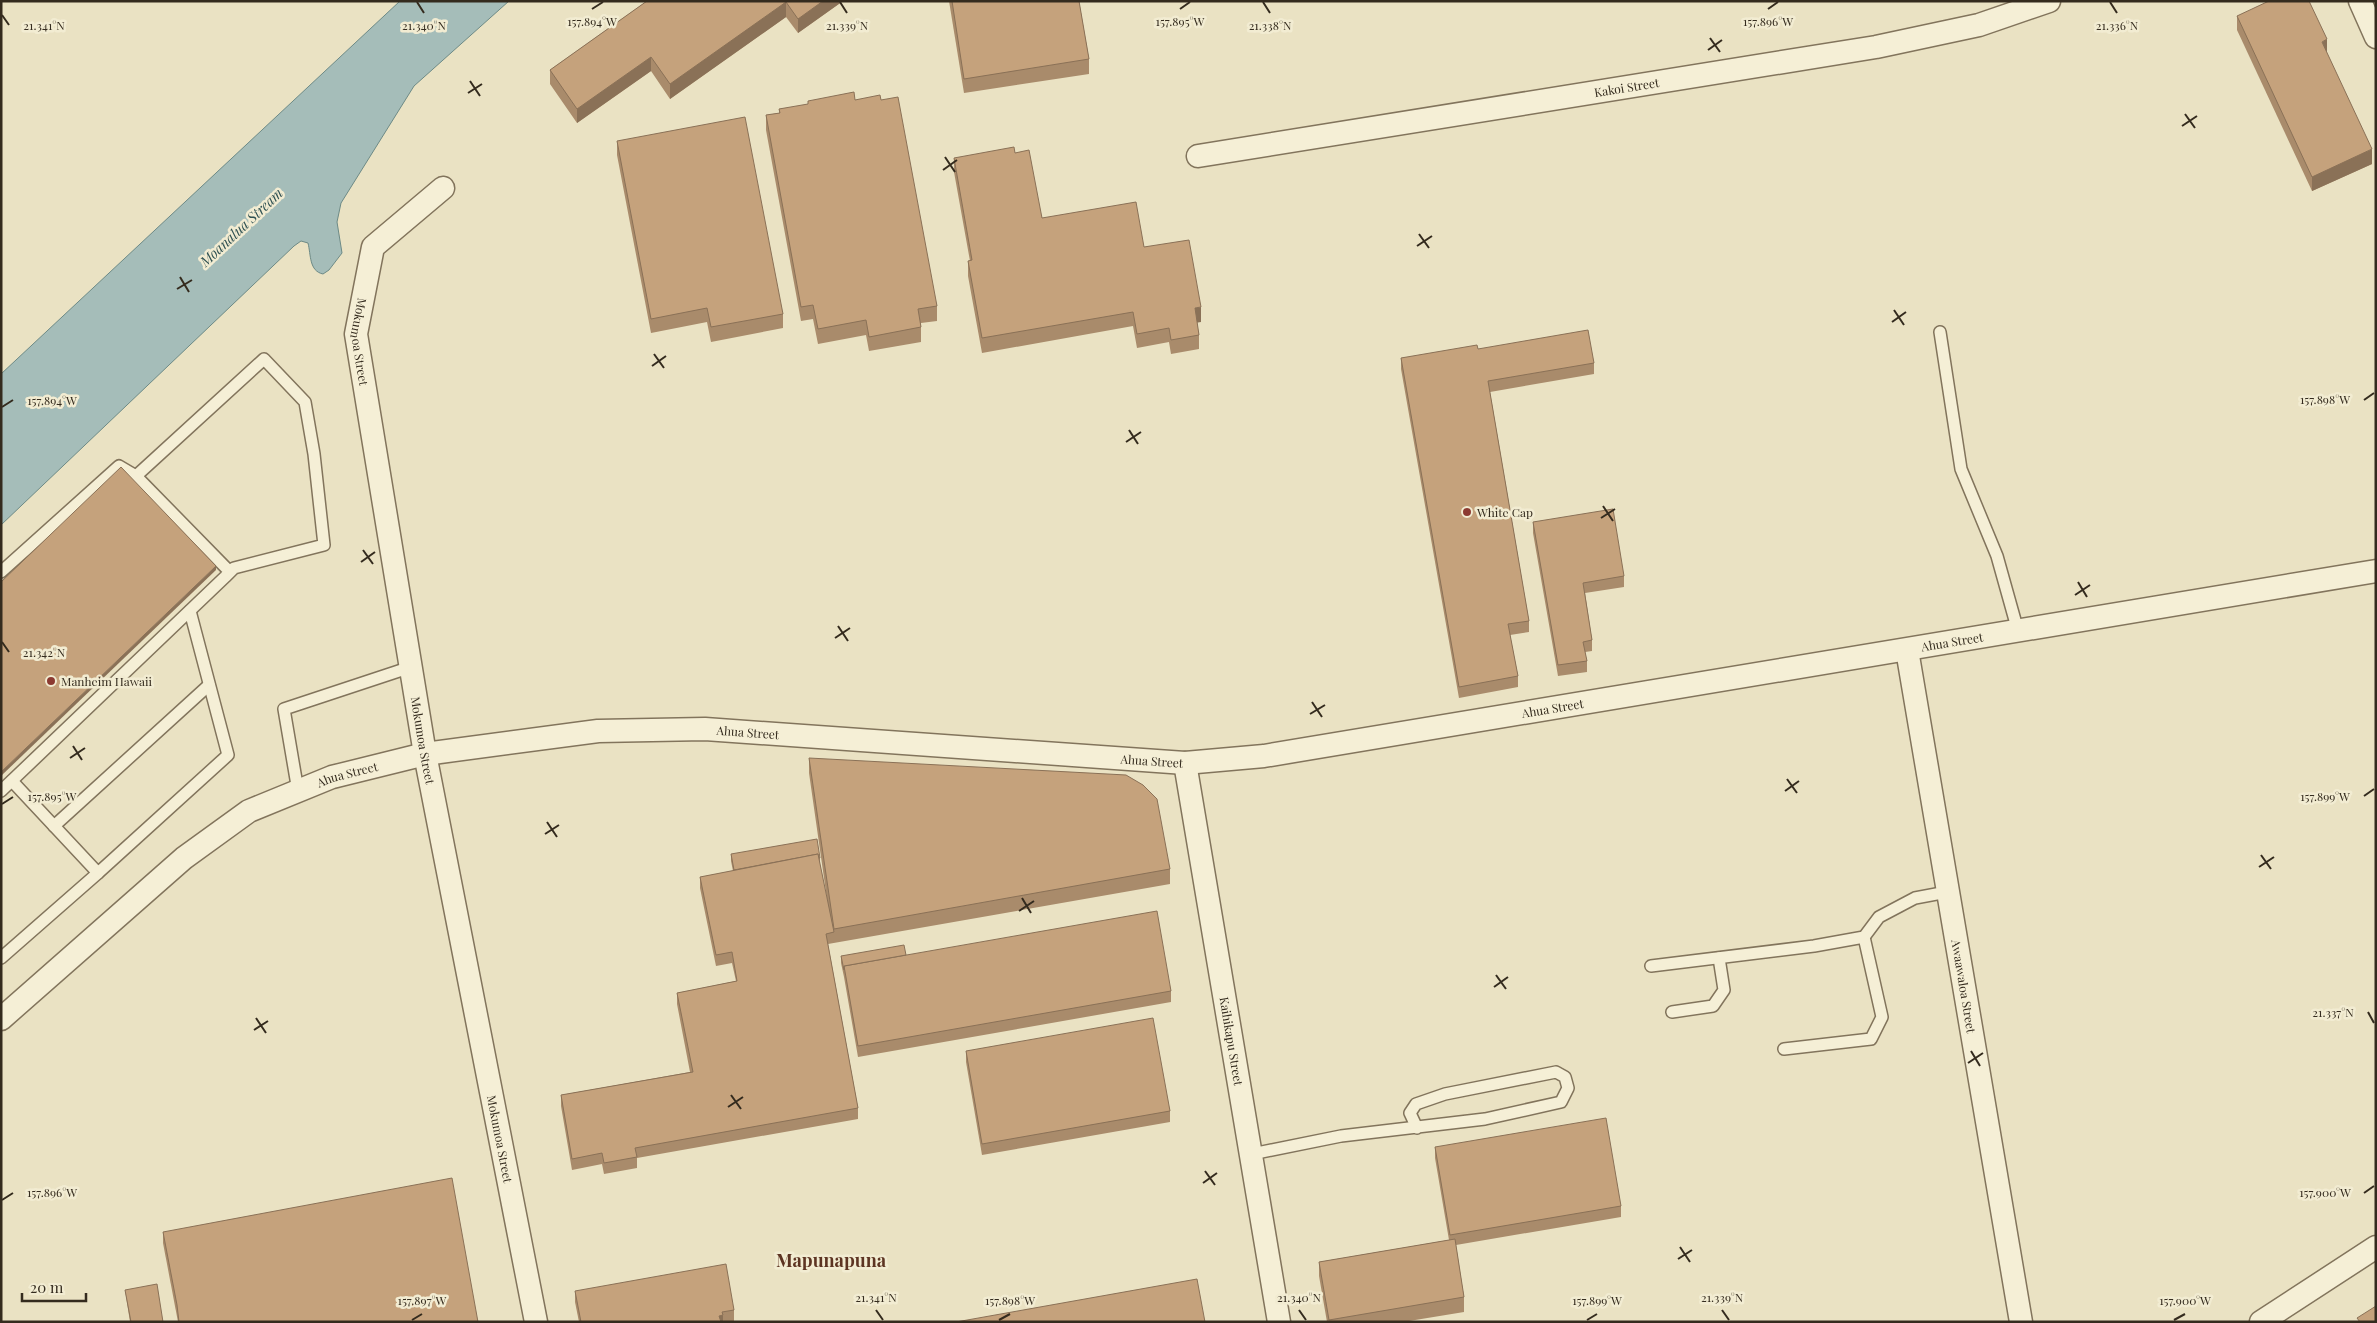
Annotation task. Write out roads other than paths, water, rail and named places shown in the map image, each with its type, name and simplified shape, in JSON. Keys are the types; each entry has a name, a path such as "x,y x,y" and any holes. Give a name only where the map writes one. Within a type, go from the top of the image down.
{"street":[{"name":"Kakoi Street","path":"1198,156 1876,47 1979,25 2049,1"},
{"path":"2360,1 2376,37"},
{"name":"Mokumoa Street","path":"443,188 373,247 356,334 426,754 536,1322"},
{"name":"Ahua Street","path":"1,1019 184,858 249,811 332,777 426,754 598,731 705,729 1185,763 1264,756 2376,571"},
{"name":"Awaawaloa Street","path":"1908,650 1947,892 2022,1322"},
{"name":"Kaihikapu Street","path":"1185,763 1279,1322"},
{"path":"2261,1322 2376,1247"}],"lane":[{"path":"1940,332 1961,469 1996,556 2018,631"},
{"path":"1,791 234,568 324,545 314,454 305,402 295,389 264,359 136,476"},
{"path":"1,572 119,466 136,476 230,572"},
{"path":"1,958 228,755 190,611"},
{"path":"298,790 284,709 411,667"},
{"path":"54,826 210,686"},
{"path":"12,780 98,873"},
{"path":"1651,966 1864,937 1879,917 1915,898 1947,892"},
{"path":"1784,1049 1871,1039 1882,1017 1864,937"},
{"path":"1672,1012 1712,1006 1724,990 1719,958"},
{"path":"1252,1154 1342,1136 1417,1128 1485,1119 1561,1102 1568,1088 1565,1077 1556,1072 1445,1094 1416,1104 1410,1113 1417,1128"}],"water":[{"name":"Moanalua Stream","path":"400,1 509,1 414,86 341,203 337,222 342,253 329,270 323,274 315,270 311,262 308,243 301,241 294,246 1,525 1,374"}],"place":[{"name":"White Cap","path":"1467,512"},
{"name":"Manheim Hawaii","path":"51,681"}],"district":[{"name":"Mapunapuna","path":"831,1260"}]}
